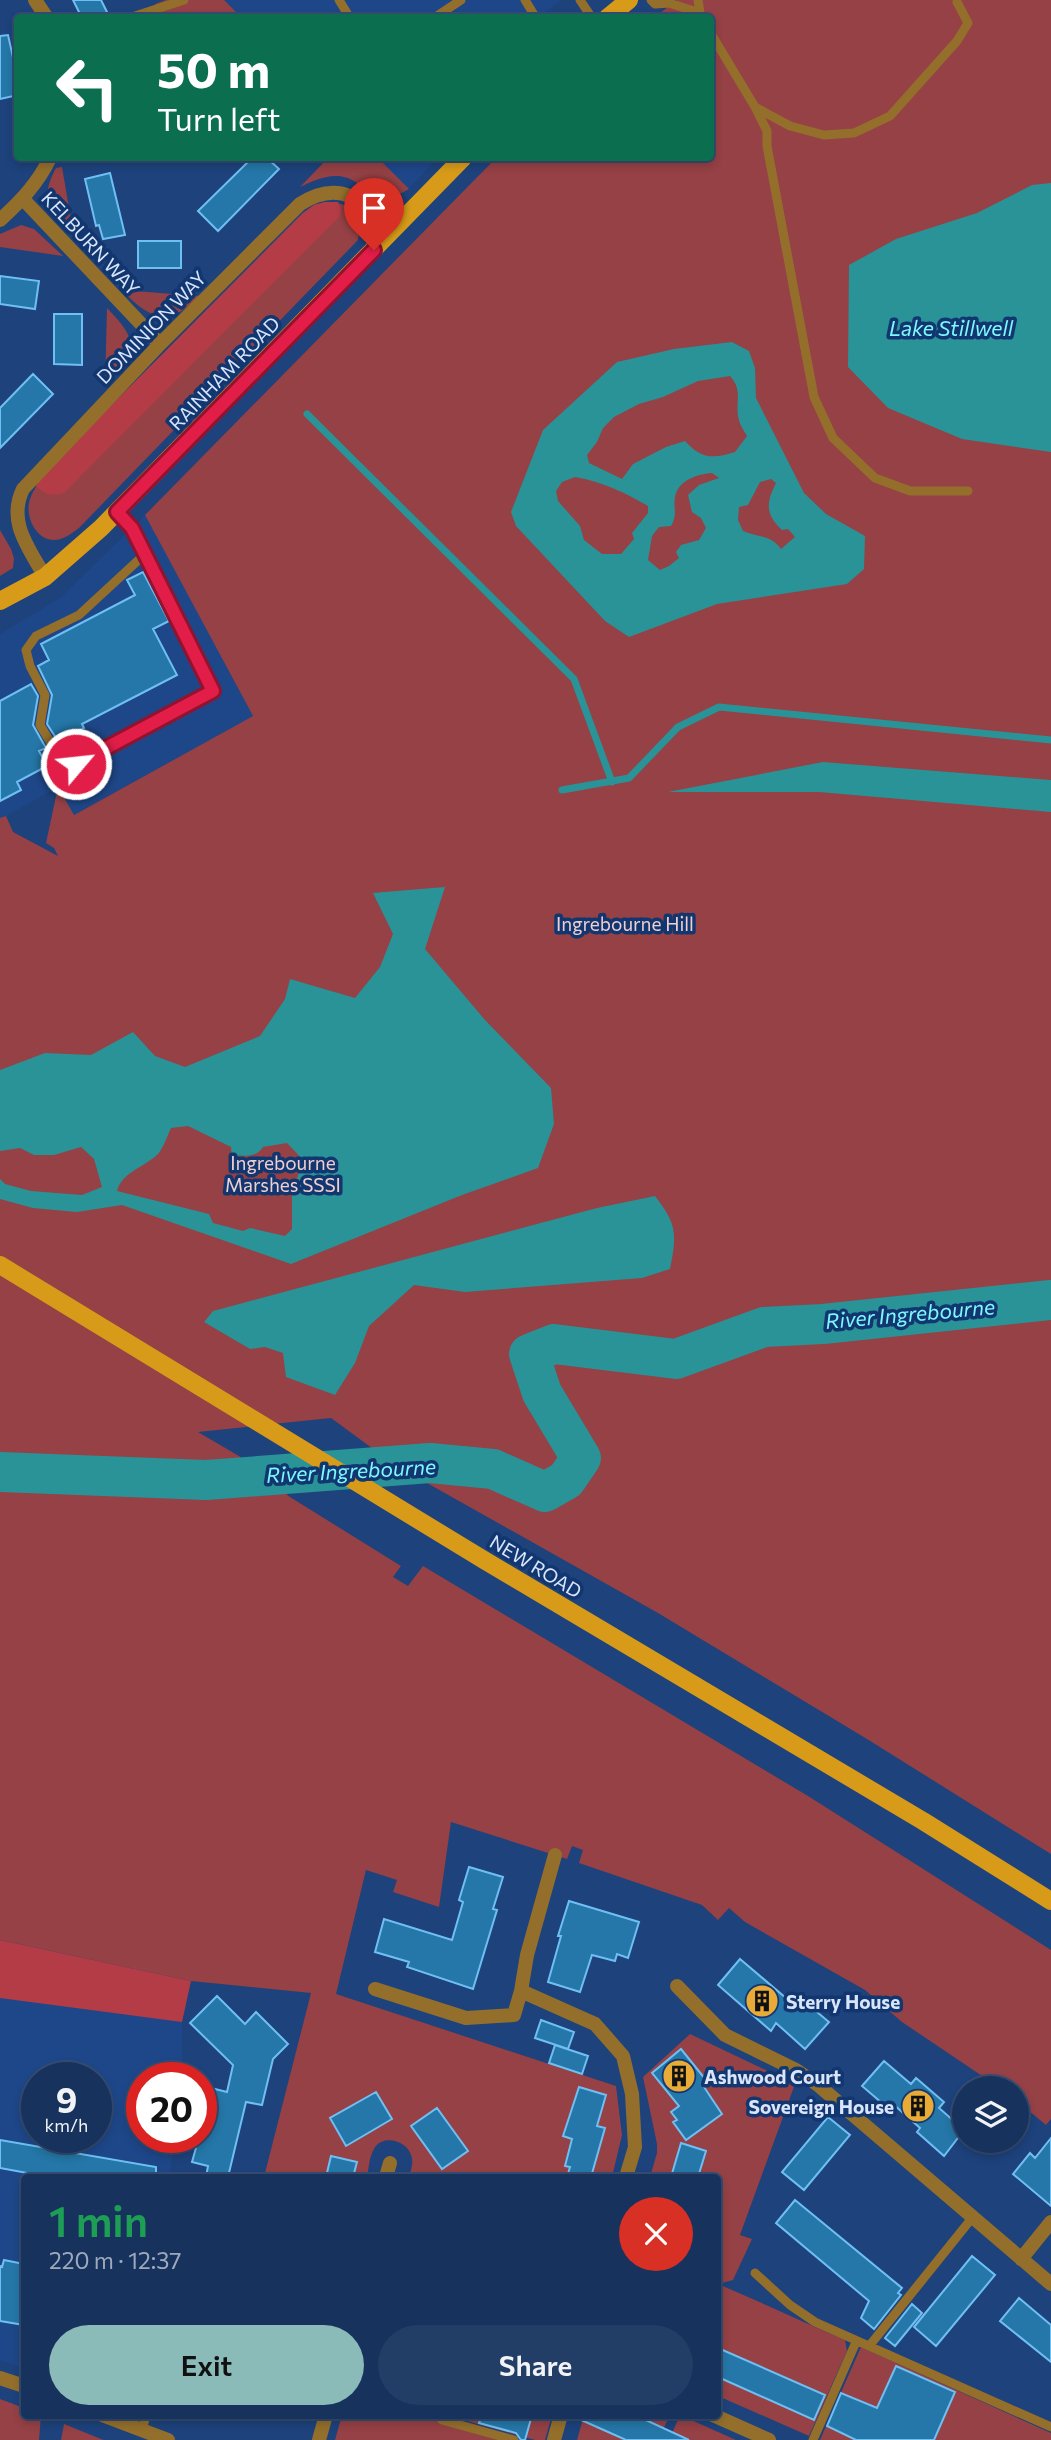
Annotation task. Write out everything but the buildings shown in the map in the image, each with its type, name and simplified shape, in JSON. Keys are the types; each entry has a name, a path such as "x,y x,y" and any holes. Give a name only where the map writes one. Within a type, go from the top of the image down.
{"main road":[{"path":"612,14 629,0"},
{"name":"RAINHAM ROAD","path":"0,601 45,577 117,512 460,161"},
{"name":"NEW ROAD","path":"0,1265 425,1524 923,1821 1051,1901"}],"street":[{"path":"0,219 23,199 42,175 49,161"},
{"name":"DOMINION WAY","path":"45,577 19,530 17,507 23,489 160,344 300,204 313,196 337,192 356,198 392,231"},
{"name":"KELBURN WAY","path":"23,199 160,344"},
{"path":"375,1989 466,2018 514,2015 522,1991 527,1955 555,1855"},
{"path":"677,1986 725,2035 796,2070 818,2085 1051,2284"},
{"path":"522,1991 595,2024 622,2056 632,2094 635,2147 627,2174"},
{"path":"1021,2259 1051,2222"},
{"path":"0,2378 21,2385"},
{"path":"114,2419 168,2440"},
{"path":"319,2440 325,2419"},
{"path":"554,2440 560,2419"},
{"path":"721,2419 769,2440"}],"lane":[{"path":"141,14 184,0"},
{"path":"440,14 461,0"},
{"path":"652,0 655,4 669,3 698,14"},
{"path":"755,107 790,126 824,135 854,133 890,116 963,32 968,23 957,2"},
{"path":"714,39 768,131 767,146 814,397 833,438 875,478 910,491 968,491"},
{"path":"117,512 132,528 145,554 213,691 76,764 63,763 40,725 45,695 30,666 26,650 36,636 79,615 145,554"},
{"path":"870,2344 972,2218"},
{"path":"755,2273 790,2305 815,2322 856,2342 870,2344 1051,2427"},
{"path":"813,2440 856,2342"},
{"path":"142,2430 145,2419"},
{"path":"442,2419 514,2440"}],"shaded area":[{"path":"224,0 561,0 543,14 238,14"},
{"path":"381,161 434,161 409,189"},
{"path":"338,202 340,216 64,493 48,494 36,486 44,473 303,213 314,205"},
{"path":"145,515 253,716 73,815 58,787 6,816 13,832 58,857 0,931 0,634 60,598"},
{"path":"0,1940 191,1981 182,2022 182,2062 126,2062 126,2153 173,2153 170,2174 21,2174 21,2367 0,2360"},
{"path":"0,1940 191,1981 182,2022 0,1998"}],"green space":[{"path":"166,0 224,0 238,14 160,14 155,4"},
{"name":"Ingrebourne Hill","path":"677,0 1051,0 1051,1854 658,1613 395,1465 331,1418 198,1432 239,1456 290,1497 401,1566 393,1577 408,1586 423,1566 808,1796 1051,1950 1051,2119 1046,2125 1029,2111 1029,2076 982,2076 902,2022 865,1990 745,1922 729,1908 718,1920 702,1905 579,1863 583,1850 572,1846 567,1859 451,1822 439,1907 393,1892 397,1880 366,1870 336,1994 616,2086 622,2135 613,2174 410,2174 412,2160 408,2150 399,2143 388,2140 374,2149 368,2174 265,2174 311,1993 191,1981 0,1940 0,818 6,816 13,832 58,856 54,848 46,843 58,787 74,815 253,716 145,515 493,161 714,161 714,14 659,14"},
{"path":"325,161 381,161 409,189 383,203 345,177 330,176 300,187"},
{"path":"62,167 74,237 53,213 47,198 56,168"},
{"path":"338,203 356,214 364,224 360,226 358,240 79,528 58,540 48,539 38,533 29,516 29,503 44,473 303,213 314,205"},
{"path":"21,225 34,229 63,256 0,247 0,234"},
{"path":"122,290 199,296 178,313 159,316 141,308"},
{"path":"107,308 125,330 131,346 124,363 105,385"},
{"path":"0,530 14,558 13,568 0,576"},
{"path":"690,2034 795,2084 740,2235 752,2239 733,2280 721,2282 721,2174 651,2174 657,2144 643,2077"},
{"path":"721,2285 845,2340 847,2351 809,2436 721,2397"},
{"path":"861,2347 1051,2433 1051,2440 820,2440"},
{"path":"0,2399 21,2407 21,2419 41,2419 39,2440 0,2440"},
{"path":"341,2419 440,2419 438,2423 498,2440 335,2440"},
{"path":"460,2419 551,2419 545,2440 535,2440"},
{"path":"583,2419 668,2419 658,2440 577,2440"},
{"path":"678,2419 689,2419 736,2440 669,2440"},
{"path":"64,2424 101,2439 104,2440 61,2440"}],"water":[{"name":"Lake Stillwell","path":"1051,183 1051,452 962,439 888,408 848,367 849,265 896,239 977,213 1032,185"},
{"path":"732,342 749,351 755,368 756,398 804,493 826,514 865,536 864,569 847,584 717,604 629,637 605,621 516,526 511,512 543,430 617,362 674,349","holes":["730,376 737,387 739,420 747,436 735,452 708,456 696,451 685,441 666,447 633,464 622,479 589,463 587,455 603,428 614,417 639,404 663,397 698,381","712,473 719,478 699,485 688,495 692,512 701,518 706,528 699,540 681,545 676,552 679,558 660,570 648,560 652,536 659,527 671,526 677,491 684,482","575,477 595,482 648,506 648,513 632,533 634,539 621,554 602,554 584,540 580,526 558,501 556,491 562,482","771,479 776,483 769,502 772,519 782,530 788,529 795,537 781,549 769,539 743,531 738,520 739,507 748,505 760,482"]},
{"path":"823,762 1051,780 1051,812 819,792 668,792"},
{"path":"445,887 425,949 485,1020 551,1088 554,1124 538,1168 462,1195 291,1264 122,1205 77,1212 33,1208 0,1199 0,1179 5,1184 31,1191 82,1195 102,1187 94,1159 81,1147 54,1155 34,1155 20,1148 0,1151 0,1070 45,1053 91,1055 133,1032 155,1056 185,1067 260,1036 285,999 290,979 355,998 380,967 393,934 373,893","holes":["188,1126 231,1147 232,1155 245,1156 253,1155 263,1147 287,1143 303,1160 292,1195 292,1229 285,1236 250,1228 243,1231 213,1223 209,1214 117,1191 129,1174 158,1154 171,1128"]},
{"path":"655,1196 668,1214 673,1230 674,1247 670,1269 642,1278 465,1292 414,1285 369,1326 355,1363 335,1395 286,1377 283,1353 265,1347 250,1349 204,1322 213,1311 597,1208"}],"waterway":[{"path":"307,414 574,679 612,782"},
{"path":"562,790 629,778 678,727 719,707 1051,740"},
{"name":"River Ingrebourne","path":"0,1472 206,1480 430,1463 493,1469 545,1492 566,1480 581,1458 542,1393 529,1354 554,1344 676,1359 764,1327 823,1324 1051,1300"}],"place":[{"name":"Sterry House","path":"762,2001"},
{"name":"Ashwood Court","path":"679,2076"},
{"name":"Sovereign House","path":"918,2106"}],"route":[{"path":"76,764 213,691 132,528 117,512 374,250"}],"park label":[{"name":"Ingrebourne Marshes SSSI","path":"283,1173"}]}
